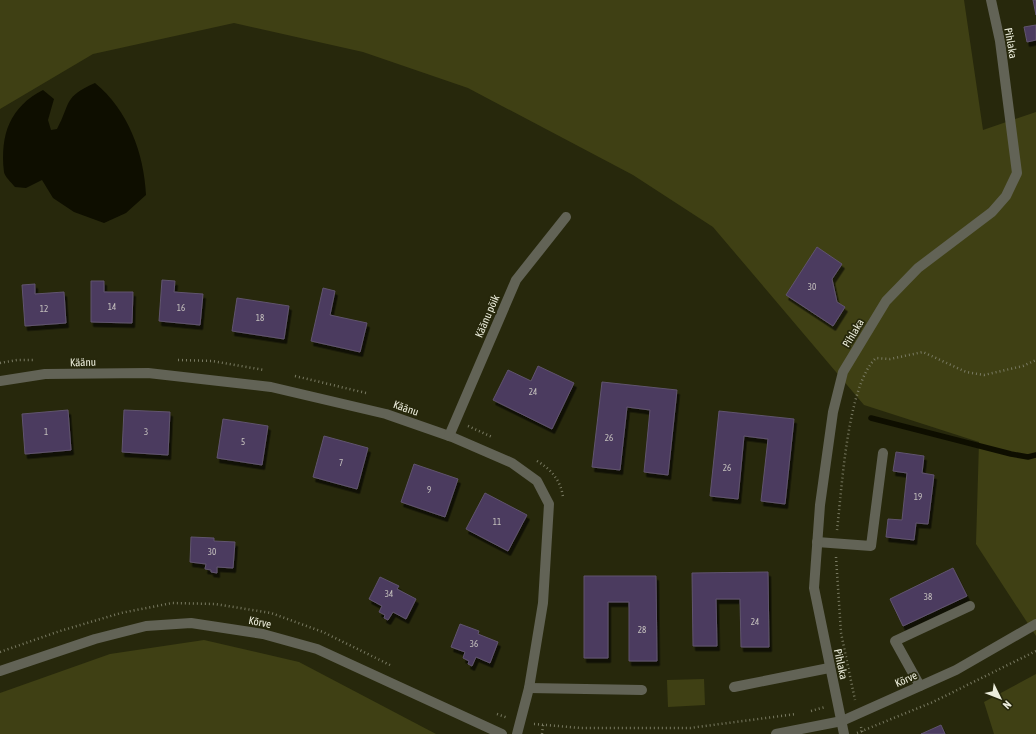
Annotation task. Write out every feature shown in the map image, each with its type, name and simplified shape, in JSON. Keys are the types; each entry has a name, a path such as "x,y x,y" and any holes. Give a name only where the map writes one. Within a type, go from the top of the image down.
{"street":[{"name":"Pihlaka","path":"844,734 829,668 814,588 820,505 833,412 843,372 886,300 918,268 992,212 1006,196 1017,173 1000,41 990,0"},
{"name":"Käänu põik","path":"449,436 516,280 566,217"},
{"name":"Käänu","path":"0,381 45,374 148,373 271,387 386,414 449,436 512,463 537,480 549,504 543,604 529,688 517,734"},
{"path":"817,542 837,542 871,546 883,453"},
{"path":"920,686 895,641 970,606"},
{"name":"Kõrve","path":"0,671 102,637 146,626 191,623 263,634 317,649 502,734"},
{"name":"Kõrve","path":"776,734 842,721 956,670 1036,624"},
{"path":"734,687 829,668"},
{"path":"529,688 642,690"}],"path":[{"path":"862,733 841,632 836,574 837,542 851,418 860,384 868,366 876,358 890,359 923,352 966,372 984,375 1023,366 1036,360"},
{"path":"0,363 17,360 40,360"},
{"path":"173,360 212,361 272,372"},
{"path":"294,376 348,387 370,394"},
{"path":"456,421 497,440"},
{"path":"535,460 548,468 562,487 563,501"},
{"path":"0,652 60,631 121,613 172,603 215,604 271,613 323,632 392,666"},
{"path":"854,734 862,733 933,702 1036,651"},
{"path":"805,712 855,700"},
{"path":"493,713 520,722 581,728 690,728 799,714"},
{"path":"536,724 537,717"},
{"path":"542,734 543,725"}],"shaded area":[{"path":"0,0 964,0 983,130 1036,112 1036,636 976,544 979,442 864,405 713,227 633,175 468,88 363,52 234,23 93,54 0,109"},
{"path":"95,83 117,106 125,119 138,148 145,179 146,195 126,213 104,223 74,212 53,198 42,180 26,188 15,187 4,172 3,158 6,134 15,113 22,105 43,90 54,99 48,120 51,130 57,129 69,102 73,97 78,92"},
{"path":"204,640 299,662 436,734 0,734 0,693 110,654"},
{"path":"1036,674 1036,734 994,734 984,702"},
{"path":"704,679 705,705 668,707 667,680"}],"building":[{"path":"1033,0 1036,0 1036,15"},
{"path":"1036,25 1036,40 1027,42 1024,27"},
{"path":"817,247 842,264 832,279 837,302 845,307 833,326 786,295"},
{"path":"162,280 175,281 174,292 203,294 200,325 159,321"},
{"path":"91,281 104,281 104,292 133,292 132,323 91,322"},
{"path":"35,284 35,294 64,292 66,323 25,326 22,285"},
{"path":"323,288 335,291 330,315 367,323 360,352 311,341"},
{"path":"237,298 289,306 284,339 232,331"},
{"path":"538,366 574,383 552,429 493,400 508,370 531,381"},
{"path":"602,382 677,390 668,475 644,472 650,410 627,407 620,470 592,467"},
{"path":"68,410 71,450 25,454 22,414"},
{"path":"124,410 170,412 168,455 122,452"},
{"path":"719,411 794,419 785,504 761,501 768,439 744,436 738,499 710,496"},
{"path":"223,419 268,426 262,465 217,458"},
{"path":"324,436 368,448 357,489 313,477"},
{"path":"896,452 924,456 922,473 934,475 928,524 916,523 914,540 886,537 888,519 902,520 907,473 893,471"},
{"path":"414,464 458,479 445,517 401,502"},
{"path":"485,493 527,515 508,551 466,529"},
{"path":"191,537 214,538 214,541 235,542 233,568 217,567 217,573 205,569 206,564 190,562"},
{"path":"953,568 967,596 903,626 890,599"},
{"path":"768,572 769,647 741,647 740,599 716,599 717,646 693,646 692,573"},
{"path":"584,576 656,576 657,661 629,661 629,602 608,602 608,658 584,658"},
{"path":"380,577 399,586 397,589 416,599 406,619 393,612 388,620 384,618 385,615 379,612 382,606 369,599"},
{"path":"460,624 479,631 478,634 498,642 490,663 476,657 472,666 468,664 469,661 463,658 465,652 451,647"},
{"path":"941,725 945,734 921,734"}],"waterway":[{"path":"871,418 1011,454 1028,457 1036,455"}]}
